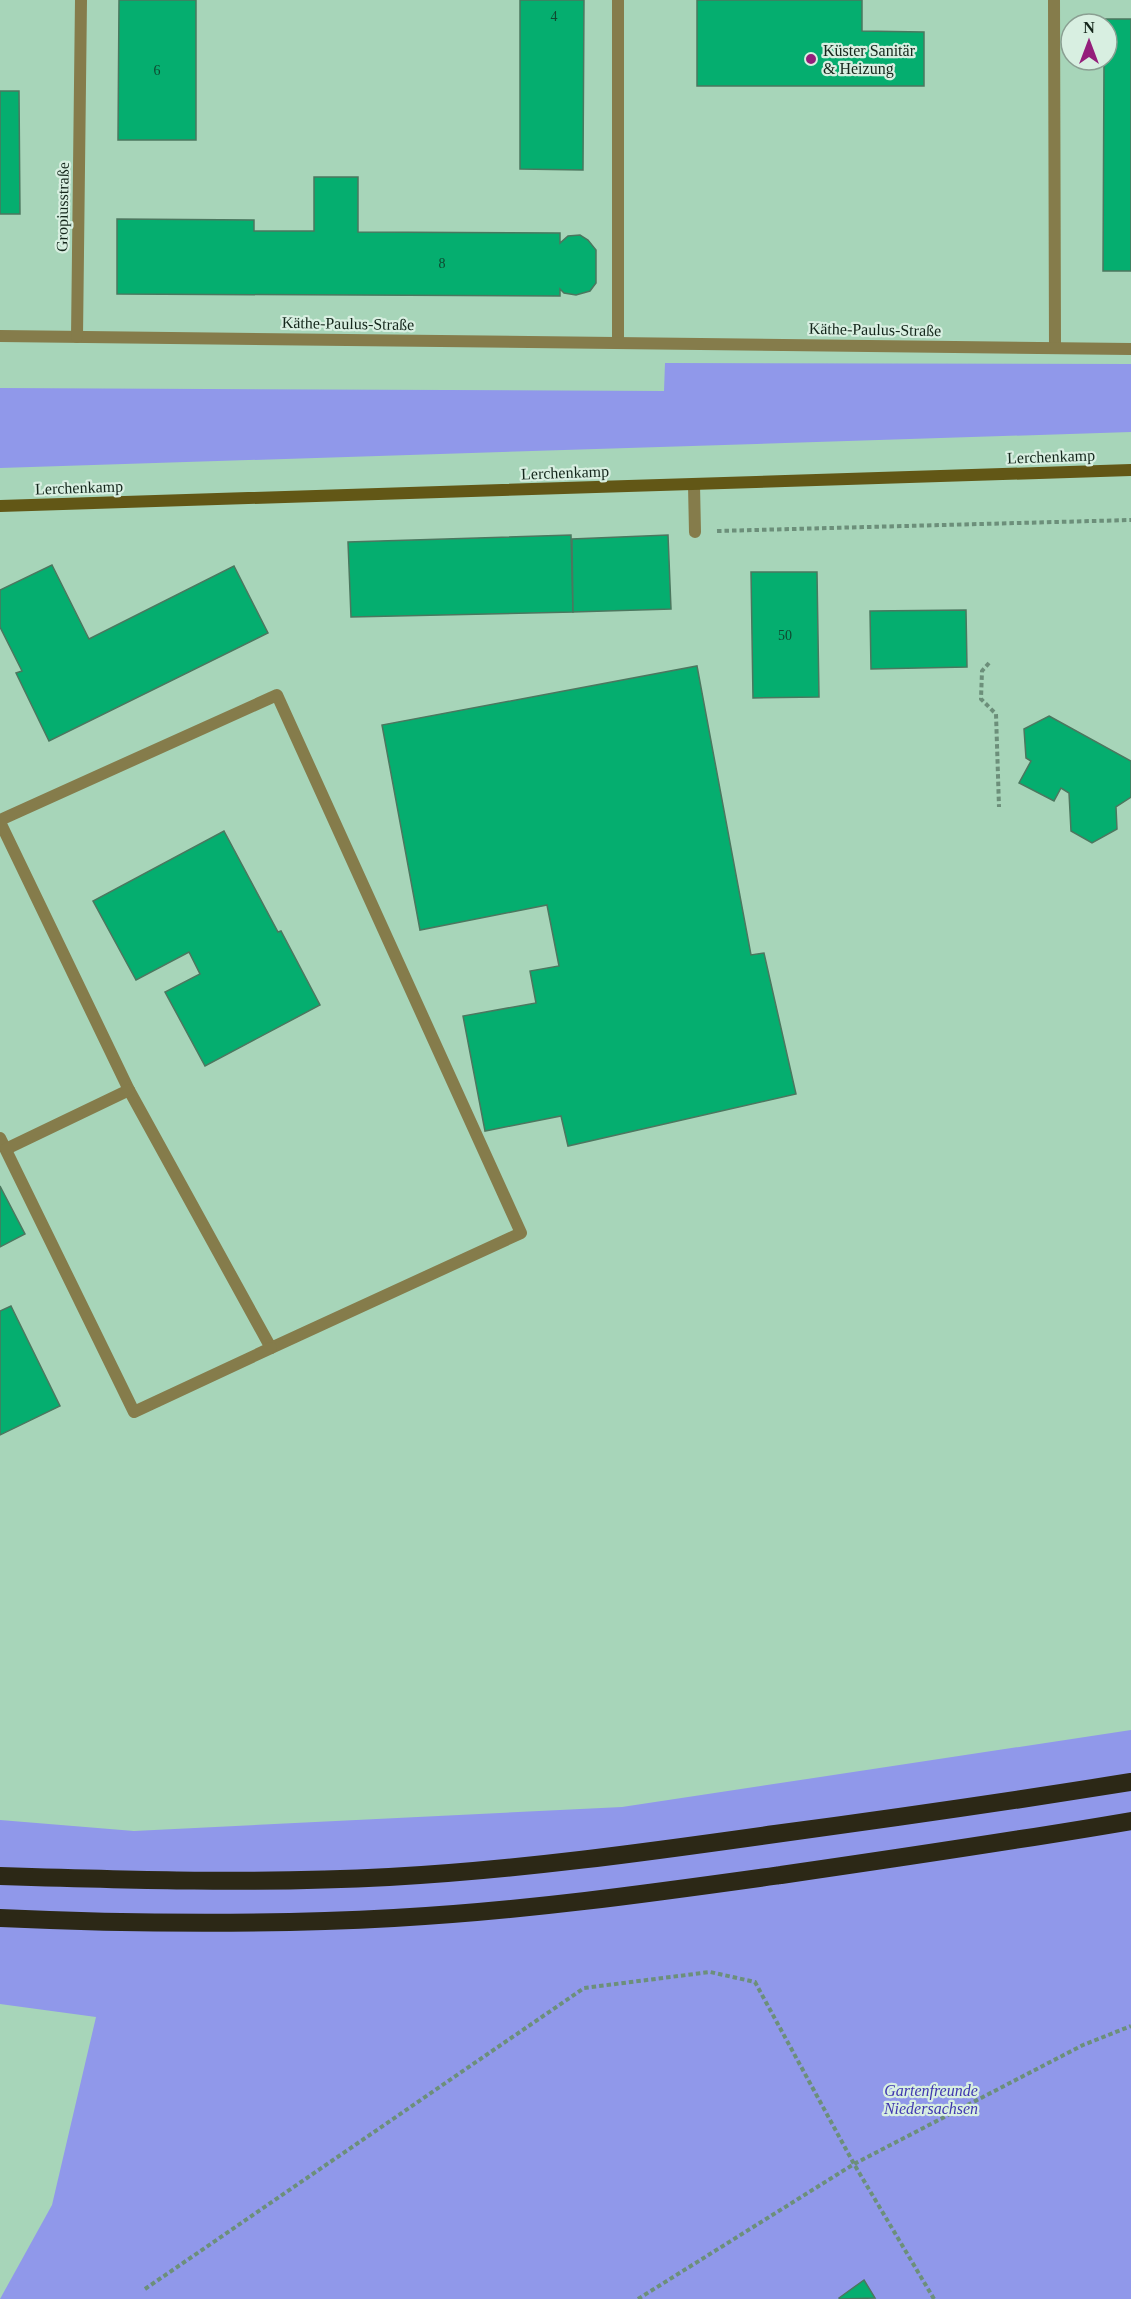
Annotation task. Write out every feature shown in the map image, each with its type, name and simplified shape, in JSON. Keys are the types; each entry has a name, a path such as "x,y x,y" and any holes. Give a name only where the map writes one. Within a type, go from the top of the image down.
{"highway":[{"path":"0,1876 257,1881 389,1877 534,1865 664,1850 1131,1782"},
{"path":"0,1918 109,1923 253,1923 394,1918 531,1907 671,1890 1006,1842 1131,1821"}],"street":[{"name":"Gropiusstraße","path":"77,337 81,0"},
{"path":"618,0 618,343"},
{"path":"1054,0 1055,348"},
{"path":"0,336 77,337"},
{"name":"Käthe-Paulus-Straße","path":"77,337 1131,349"},
{"name":"Lerchenkamp","path":"0,506 1131,470"},
{"path":"693,484 695,532"},
{"path":"129,1090 3,1143 134,1412 521,1233 277,695 0,821 129,1090 271,1348"}],"path":[{"path":"695,532 1131,520"},
{"path":"989,663 982,671 981,699 996,714 999,807"},
{"path":"145,2289 584,1988 710,1972 755,1982 854,2164 934,2299"},
{"path":"638,2299 854,2164 1083,2045 1131,2026"}],"green space":[{"path":"665,363 1131,364 1131,432 0,468 0,388 664,391"},
{"name":"Gartenfreunde Niedersachsen","path":"1131,1730 1131,2299 0,2299 52,2205 96,2017 0,2004 0,1820 134,1831 622,1807"}],"building":[{"path":"119,0 196,0 196,140 118,140"},
{"path":"520,0 584,0 583,170 520,169"},
{"name":"Küster Sanitär & Heizung","path":"697,0 862,0 862,31 924,32 924,86 697,86"},
{"path":"1119,19 1131,19 1131,271 1103,271 1104,72 1119,72"},
{"path":"0,91 19,91 20,214 0,214"},
{"path":"314,177 358,177 358,232 560,233 560,243 568,236 580,235 588,240 596,250 596,283 590,291 576,295 564,293 560,289 560,296 117,294 117,219 254,220 254,231 314,231"},
{"path":"571,535 573,612 351,617 348,542"},
{"path":"668,535 671,609 573,612 572,539"},
{"path":"52,565 89,639 234,566 268,633 49,741 16,673 22,671 0,627 0,590"},
{"path":"751,572 817,572 819,697 753,698"},
{"path":"966,610 967,667 871,669 870,611"},
{"path":"697,666 751,955 764,953 796,1094 568,1146 561,1116 485,1131 463,1016 536,1003 530,971 559,966 547,905 420,930 382,725"},
{"path":"1049,716 1131,761 1131,797 1116,807 1117,829 1092,843 1071,831 1069,793 1061,788 1054,801 1019,783 1031,761 1026,758 1024,729"},
{"path":"224,831 320,1005 205,1066 165,992 200,974 189,952 136,980 93,901"},
{"path":"0,1186 25,1234 0,1247"},
{"path":"11,1306 60,1406 0,1435 0,1311"},
{"path":"864,2280 875,2298 839,2298"}],"place":[{"name":"Küster Sanitär & Heizung","path":"811,59"}]}
